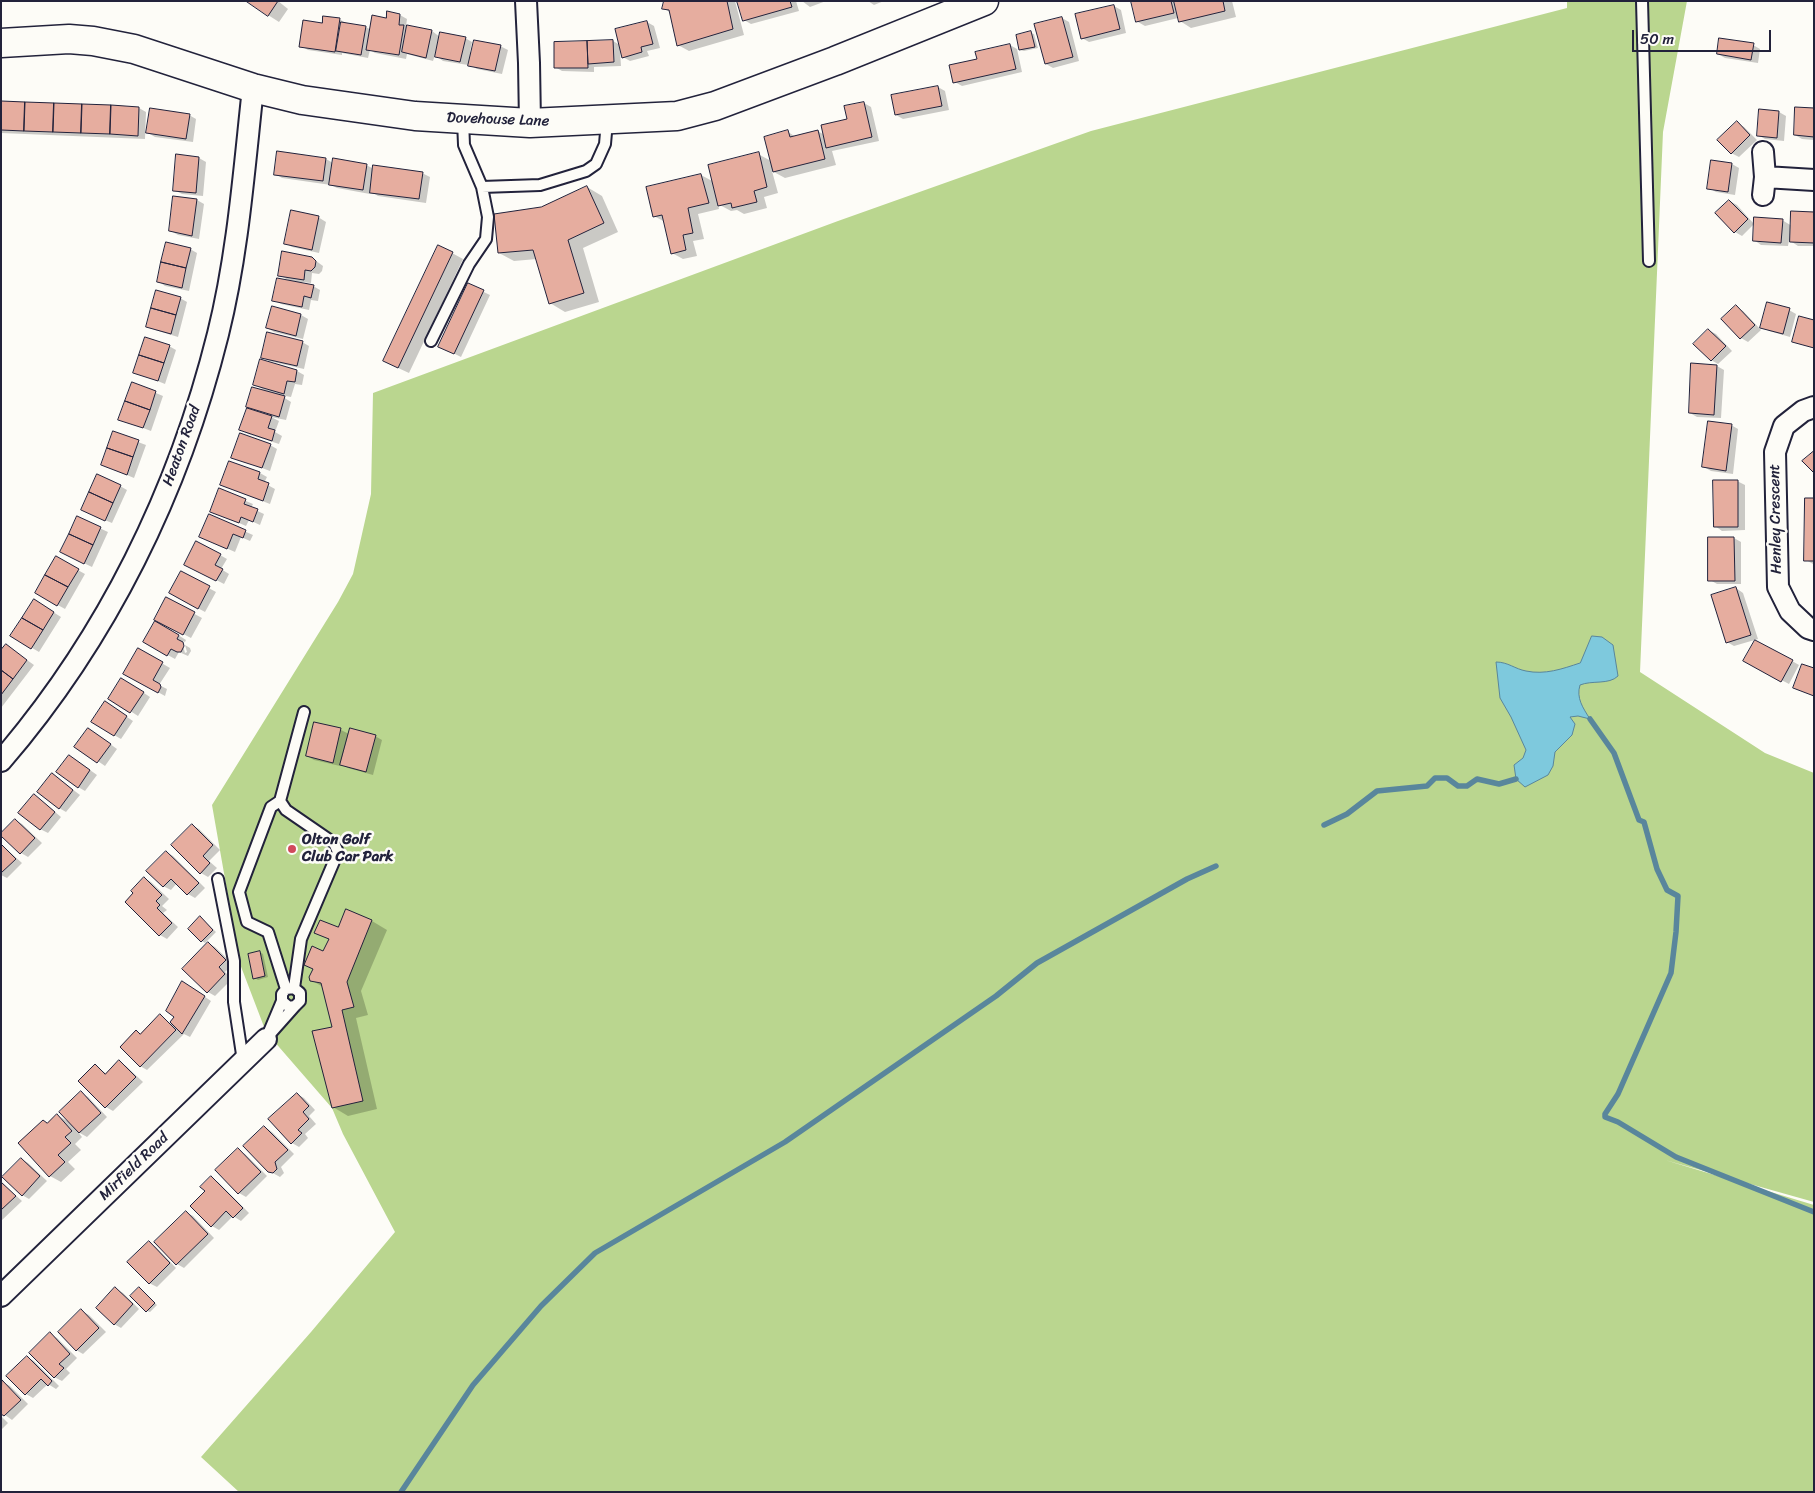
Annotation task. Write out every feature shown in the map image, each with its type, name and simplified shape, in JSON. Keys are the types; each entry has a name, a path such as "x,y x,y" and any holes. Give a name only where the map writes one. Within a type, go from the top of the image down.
{"street":[{"path":"526,1 530,123"},
{"name":"Dovehouse Lane","path":"1,43 69,39 109,44 134,49 253,88 302,100 415,116 530,123 676,116 715,106 835,61 984,1"},
{"name":"Heaton Road","path":"1,761 31,727 105,617 135,562 184,448 218,334 226,296 232,262 253,88"},
{"path":"1763,152 1764,186 1814,180"},
{"name":"Henley Crescent","path":"1814,407 1803,411 1784,426 1775,452 1778,587 1790,611 1808,628 1814,630"},
{"name":"Mirfield Road","path":"1,1296 266,1038"}],"lane":[{"path":"1642,1 1649,261"},
{"path":"431,341 469,264 486,239 488,217 482,187 464,145 462,119"},
{"path":"482,187 540,185 586,171 596,164 605,144 607,119"},
{"path":"266,1038 300,1001 300,993 290,988 268,932 247,922 239,892 271,808 280,801 304,712"},
{"path":"266,1038 282,1001 282,994 290,988 301,939 338,852 334,843 286,810 280,801"},
{"path":"218,879 234,961 234,1002 243,1061"},
{"path":"282,1001 289,1007 295,1006"}],"green space":[{"path":"1567,1 1687,1 1663,132 1640,672 1765,753 1814,773 1814,1202 1665,1160 1814,1205 1814,1492 239,1492 201,1457 311,1332 395,1232 343,1134 332,1108 266,1032 240,964 212,805 338,602 353,574 371,494 373,393 838,221 1091,131 1567,8"}],"water":[{"path":"1592,636 1602,637 1613,645 1618,676 1610,680 1580,685 1580,699 1590,719 1578,716 1570,717 1575,724 1572,735 1555,752 1553,766 1548,775 1525,787 1516,779 1514,765 1523,758 1526,750 1500,698 1496,662 1533,672 1547,672 1560,669 1580,663"}],"building":[{"path":"246,1 278,1 268,16"},
{"path":"664,1 727,1 733,29 677,46 669,10 662,9"},
{"path":"737,1 790,1 792,7 743,21"},
{"path":"1131,1 1171,1 1174,13 1136,22"},
{"path":"1174,1 1223,1 1225,11 1179,22"},
{"path":"1114,5 1120,29 1081,39 1075,14"},
{"path":"387,11 400,14 399,25 404,25 399,55 366,50 372,15 386,18"},
{"path":"323,16 340,18 335,52 299,47 303,20 322,23"},
{"path":"1062,17 1073,57 1045,64 1034,24"},
{"path":"647,21 653,44 641,47 642,52 622,58 615,29"},
{"path":"341,22 366,26 361,55 336,51"},
{"path":"407,25 432,30 426,58 402,52"},
{"path":"1031,31 1035,47 1019,50 1016,35"},
{"path":"440,32 466,37 460,62 435,57"},
{"path":"1719,38 1754,43 1751,60 1717,54"},
{"path":"474,40 501,45 495,71 468,66"},
{"path":"613,40 614,62 588,64 587,41"},
{"path":"587,41 588,68 554,68 554,42"},
{"path":"1010,44 1016,69 953,83 949,65 977,59 975,52"},
{"path":"938,86 942,106 895,115 891,95"},
{"path":"1,101 25,102 24,131 1,130"},
{"path":"25,102 54,103 53,132 24,131"},
{"path":"864,102 872,137 826,148 821,125 847,119 844,106"},
{"path":"54,103 82,104 81,133 53,132"},
{"path":"82,104 111,105 110,134 81,133"},
{"path":"111,105 139,107 138,136 110,134"},
{"path":"1795,107 1814,108 1814,137 1794,135"},
{"path":"150,108 190,114 186,139 146,133"},
{"path":"1759,109 1779,111 1777,138 1757,136"},
{"path":"1737,121 1750,135 1731,154 1717,140"},
{"path":"788,130 790,137 818,130 825,159 773,172 764,137"},
{"path":"277,151 326,158 323,181 274,175"},
{"path":"759,152 767,187 754,191 757,202 732,208 731,203 718,206 708,165"},
{"path":"176,154 199,157 196,193 173,191"},
{"path":"333,158 367,164 363,190 329,185"},
{"path":"1711,160 1732,163 1728,192 1707,189"},
{"path":"373,165 423,172 419,199 370,193"},
{"path":"701,174 709,203 688,208 693,233 683,235 686,250 671,254 662,215 653,217 646,187"},
{"path":"587,186 604,223 568,240 584,293 549,304 533,250 498,253 494,214 541,207"},
{"path":"173,196 197,199 192,236 169,231"},
{"path":"1729,200 1748,219 1734,233 1715,213"},
{"path":"291,210 319,216 312,250 284,244"},
{"path":"1791,211 1814,212 1814,243 1790,242"},
{"path":"1754,217 1783,219 1781,243 1753,241"},
{"path":"166,242 191,248 186,268 161,262"},
{"path":"438,245 453,252 398,368 383,361"},
{"path":"282,251 312,257 316,261 315,267 311,271 305,270 304,280 278,276"},
{"path":"161,262 186,268 182,288 157,282"},
{"path":"277,278 314,285 311,298 304,296 302,307 272,301"},
{"path":"468,283 484,290 454,354 438,347"},
{"path":"156,290 181,297 176,315 151,308"},
{"path":"1767,302 1790,308 1783,334 1760,328"},
{"path":"1736,305 1755,325 1740,339 1721,319"},
{"path":"272,306 301,314 296,336 266,328"},
{"path":"151,308 176,315 171,334 146,327"},
{"path":"1799,316 1814,320 1814,348 1792,342"},
{"path":"1708,329 1726,346 1711,361 1693,344"},
{"path":"267,332 303,341 297,366 261,358"},
{"path":"145,337 170,345 164,363 139,355"},
{"path":"139,355 164,363 158,381 133,373"},
{"path":"260,359 297,370 295,382 287,381 284,394 253,385"},
{"path":"1691,363 1717,365 1714,415 1689,413"},
{"path":"132,382 156,391 150,410 125,401"},
{"path":"252,387 285,396 279,417 246,407"},
{"path":"125,401 150,410 143,428 118,420"},
{"path":"247,408 272,416 268,428 275,430 272,441 239,430"},
{"path":"1708,421 1732,424 1726,471 1702,467"},
{"path":"113,431 139,440 133,457 107,448"},
{"path":"240,433 271,444 262,468 231,458"},
{"path":"107,448 133,457 127,475 101,465"},
{"path":"1814,451 1814,473 1802,461"},
{"path":"229,461 260,472 258,479 269,483 263,501 220,485"},
{"path":"97,474 121,485 113,503 89,492"},
{"path":"1713,480 1738,480 1738,527 1714,527"},
{"path":"219,488 246,499 244,504 258,509 253,522 241,517 239,523 210,512"},
{"path":"89,492 113,503 105,521 81,510"},
{"path":"1805,498 1814,498 1814,561 1804,561"},
{"path":"209,514 246,530 243,538 233,534 227,549 199,537"},
{"path":"77,516 101,527 93,545 69,534"},
{"path":"69,534 93,545 84,564 60,552"},
{"path":"1708,537 1734,537 1735,581 1708,581"},
{"path":"196,541 221,554 215,565 223,569 216,581 184,565"},
{"path":"56,556 79,569 68,587 45,575"},
{"path":"181,571 210,586 198,609 169,593"},
{"path":"45,575 68,587 57,606 35,593"},
{"path":"1736,587 1751,635 1726,643 1711,595"},
{"path":"166,597 195,612 183,635 154,620"},
{"path":"34,599 54,612 43,630 22,618"},
{"path":"22,618 43,630 31,649 10,636"},
{"path":"155,621 179,635 177,639 183,642 184,646 181,652 171,649 167,656 143,642"},
{"path":"1755,640 1793,660 1781,682 1743,661"},
{"path":"6,644 27,660 13,679 1,670 1,650"},
{"path":"138,648 163,662 153,680 160,684 161,687 158,693 123,674"},
{"path":"1802,664 1814,668 1814,696 1793,688"},
{"path":"1,670 13,679 1,695"},
{"path":"121,678 144,692 130,713 108,699"},
{"path":"105,701 127,716 114,736 91,722"},
{"path":"314,722 341,728 333,763 306,756"},
{"path":"88,728 111,744 97,763 74,747"},
{"path":"350,728 376,735 366,772 340,765"},
{"path":"69,755 90,770 78,788 56,772"},
{"path":"52,773 73,790 59,809 37,792"},
{"path":"34,794 55,812 40,830 18,813"},
{"path":"15,819 35,838 20,854 1,836 1,833"},
{"path":"192,824 213,845 203,856 210,863 200,874 171,845"},
{"path":"1,844 16,859 1,873"},
{"path":"166,851 199,883 187,895 171,879 163,887 146,871"},
{"path":"144,877 162,895 156,901 160,905 157,908 172,923 159,936 125,902 133,893 131,891"},
{"path":"346,909 372,920 347,982 354,1007 342,1010 363,1101 332,1108 312,1031 332,1027 321,983 310,981 309,977 313,969 304,965 312,946 323,951 329,939 314,933 320,920 338,927"},
{"path":"200,916 213,930 201,942 188,929"},
{"path":"208,942 226,960 219,967 225,974 207,993 182,969"},
{"path":"260,951 265,976 253,979 248,954"},
{"path":"182,981 205,996 182,1034 170,1022 174,1017 166,1011"},
{"path":"160,1014 176,1030 140,1067 120,1047 136,1030 140,1034"},
{"path":"119,1060 136,1077 105,1108 78,1081 95,1064 105,1074"},
{"path":"81,1091 101,1113 79,1133 59,1112"},
{"path":"297,1093 309,1106 303,1112 309,1119 298,1130 302,1133 291,1144 268,1119"},
{"path":"57,1114 72,1131 65,1137 71,1143 58,1155 65,1162 49,1177 18,1143 43,1120 47,1123"},
{"path":"264,1126 288,1150 275,1162 277,1169 273,1173 268,1172 243,1146"},
{"path":"238,1148 261,1172 238,1194 215,1170"},
{"path":"21,1158 40,1176 22,1196 2,1177"},
{"path":"211,1176 243,1208 233,1218 226,1211 211,1227 190,1206 205,1191 200,1187"},
{"path":"1,1182 16,1196 1,1210"},
{"path":"186,1211 208,1234 176,1265 154,1242"},
{"path":"149,1241 170,1263 149,1284 127,1262"},
{"path":"115,1287 133,1304 114,1325 96,1308"},
{"path":"139,1287 155,1303 146,1312 130,1296"},
{"path":"81,1309 99,1328 76,1351 58,1332"},
{"path":"50,1332 70,1354 59,1364 64,1368 54,1378 29,1353"},
{"path":"27,1356 52,1381 48,1386 41,1379 25,1395 6,1376"},
{"path":"2,1380 21,1400 4,1416 1,1414"}],"waterway":[{"path":"1590,719 1614,753 1639,820 1644,822 1657,869 1667,890 1678,896 1671,973 1618,1094 1605,1117 1618,1122 1676,1157 1814,1212"},
{"path":"1324,825 1347,814 1377,791 1427,786 1435,778 1447,778 1458,786 1467,786 1477,779 1499,784 1516,779"},
{"path":"401,1492 473,1385 541,1306 595,1253 785,1142 996,996 1037,963 1187,879 1216,866"}],"place":[{"name":"Olton Golf Club Car Park","path":"292,849"}]}
